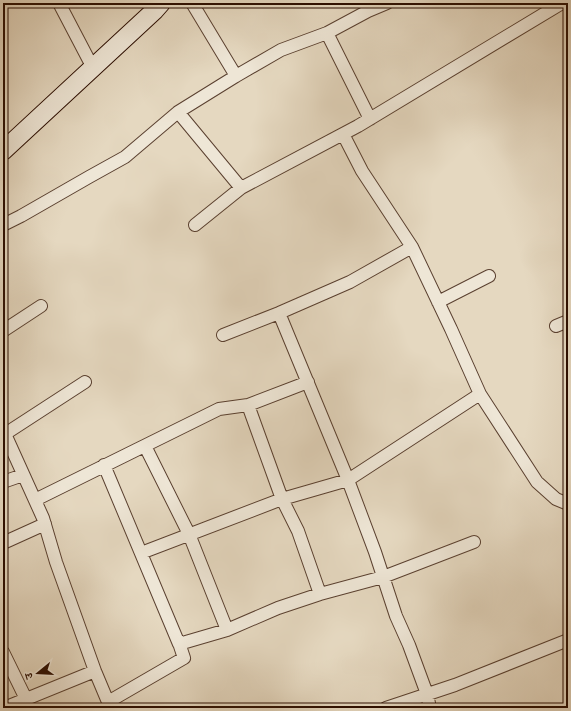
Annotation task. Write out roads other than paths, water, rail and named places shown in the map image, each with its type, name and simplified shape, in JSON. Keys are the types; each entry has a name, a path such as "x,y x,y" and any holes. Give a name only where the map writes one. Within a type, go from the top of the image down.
{"street":[{"path":"59,3 93,68"},
{"path":"3,151 162,3"},
{"path":"192,3 236,76"},
{"path":"3,225 125,158 178,112 236,76 281,50 327,33 368,11 387,3"},
{"path":"195,225 241,188 370,119 562,3"},
{"path":"327,33 370,119"},
{"path":"178,112 241,188"},
{"path":"343,134 362,171 412,247 480,394 537,482 556,498 568,504"},
{"path":"223,335 280,313 350,282 412,247"},
{"path":"438,302 490,276"},
{"path":"3,331 41,306"},
{"path":"280,313 348,480 375,552 396,616 409,645 427,694 430,708"},
{"path":"556,326 568,321"},
{"path":"85,382 4,433 43,518 56,562 109,705 184,658 178,640 104,465"},
{"path":"35,500 219,409 248,405 308,382"},
{"path":"141,553 282,499 348,480 480,394"},
{"path":"248,405 282,499 298,531 320,594"},
{"path":"145,446 189,534 227,630"},
{"path":"3,482 23,475"},
{"path":"3,543 45,524"},
{"path":"178,640 180,644 227,630 278,608 320,594 383,577 474,542"},
{"path":"386,708 454,685 568,640"},
{"path":"3,652 26,699"},
{"path":"4,708 95,670"}]}
